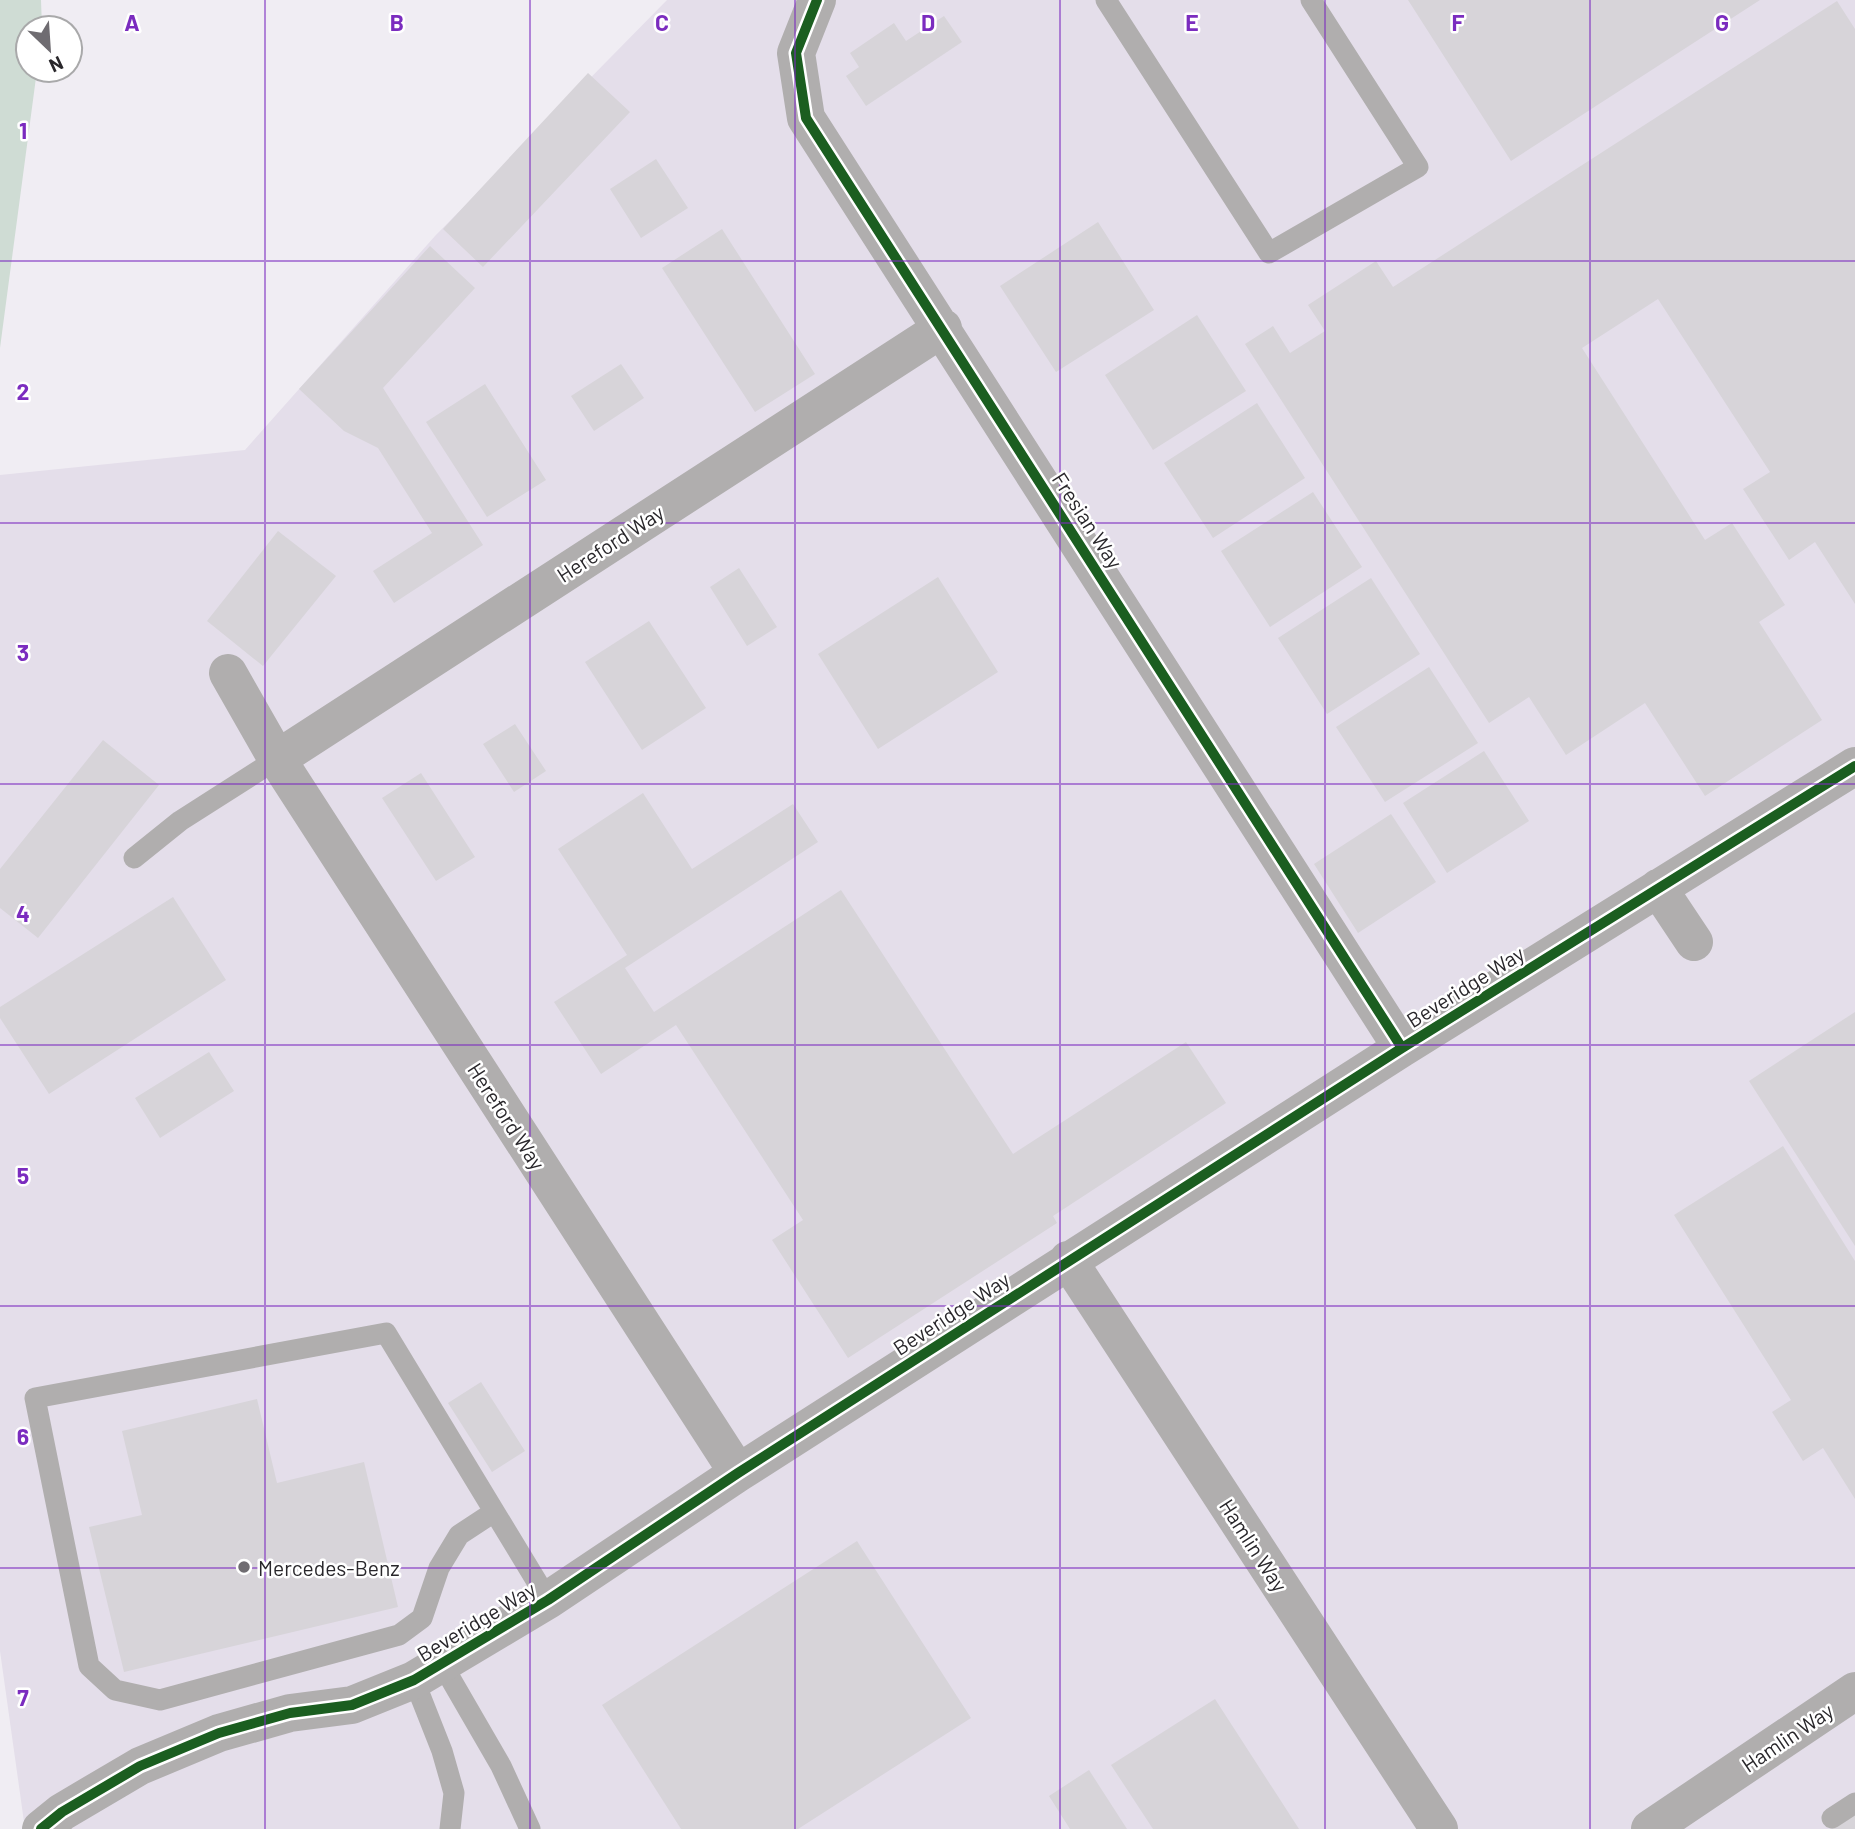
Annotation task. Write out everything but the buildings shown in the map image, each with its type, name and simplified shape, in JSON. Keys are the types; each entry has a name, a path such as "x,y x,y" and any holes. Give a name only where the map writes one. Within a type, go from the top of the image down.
{"street":[{"name":"Fresian Way","path":"817,0 796,53 806,118 1402,1048"},
{"name":"Hereford Way","path":"277,759 943,328"},
{"name":"Hereford Way","path":"228,673 277,759 737,1473"},
{"name":"Beveridge Way","path":"41,1829 62,1812 141,1766 219,1733 290,1713 352,1705 428,1672 548,1600 737,1473 1068,1260 1855,766"},
{"path":"1658,888 1694,942"},
{"name":"Hamlin Way","path":"1068,1260 1439,1829"},
{"name":"Hamlin Way","path":"1650,1829 1855,1691"}],"lane":[{"path":"1105,0 1269,253 1418,167 1311,0"},
{"path":"134,858 180,821 277,759"},
{"path":"494,1511 458,1535 439,1568 422,1618 399,1634 160,1700 115,1690 89,1666 35,1398 386,1333 494,1511 548,1600"},
{"path":"428,1672 442,1751 454,1793 450,1829"},
{"path":"428,1672 501,1766 530,1829"},
{"path":"1832,1818 1855,1803"}],"shaded area":[{"path":"0,0 41,0 42,14 14,14 14,84 35,84 0,348"},
{"path":"667,0 1855,0 1855,1829 25,1829 0,1651 0,475 245,450 435,236"}],"cycle path":[{"path":"817,0 796,53 806,118 1402,1048"},
{"path":"41,1829 62,1812 140,1766 219,1733 290,1713 352,1705 414,1680 548,1600 738,1473 1402,1048 1855,766"}],"place":[{"name":"Mercedes-Benz","path":"244,1567"}]}
